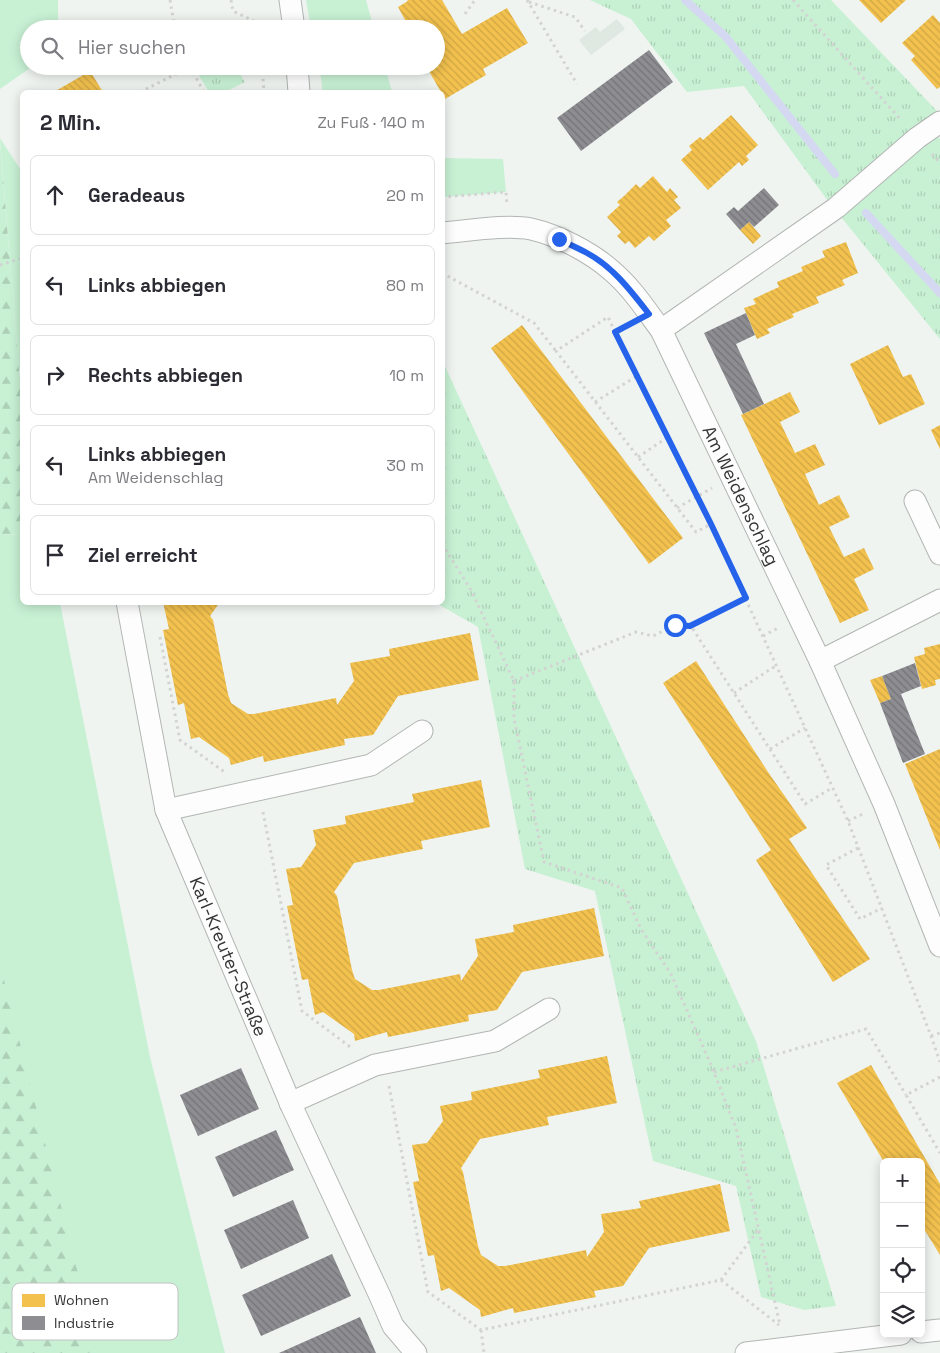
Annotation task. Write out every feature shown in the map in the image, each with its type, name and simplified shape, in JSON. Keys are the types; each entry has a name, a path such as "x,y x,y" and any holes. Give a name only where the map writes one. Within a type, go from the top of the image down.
{"street":[{"path":"290,0 293,20"},
{"path":"298,75 299,90"},
{"path":"661,330 836,208 917,138 940,122"},
{"name":"Am Weidenschlag","path":"445,233 509,227 530,229 559,239 589,254 613,272 632,292 661,330 820,661 884,804 940,946"},
{"path":"915,501 940,554"},
{"path":"820,661 940,600"},
{"name":"Karl-Kreuter-Straße","path":"128,605 166,810 290,1102 393,1326 416,1353"},
{"path":"166,810 371,765 422,731"},
{"path":"290,1102 376,1065 495,1041 549,1009"},
{"path":"925,1332 940,1330"},
{"path":"746,1353 880,1337"}],"path":[{"path":"170,0 173,20"},
{"path":"231,0 233,11 252,20"},
{"path":"465,14 476,0"},
{"path":"793,0 917,138"},
{"path":"527,1 575,17 585,32"},
{"path":"527,1 577,84"},
{"path":"144,90 174,75"},
{"path":"194,75 203,90"},
{"path":"263,75 264,90"},
{"path":"445,197 506,192 509,227"},
{"path":"0,264 20,259"},
{"path":"445,275 534,323 696,532 711,524"},
{"path":"615,332 649,314"},
{"path":"556,351 608,317 711,524 848,821 940,1062"},
{"path":"595,403 637,376"},
{"path":"638,457 668,437"},
{"path":"677,508 697,496"},
{"path":"445,549 472,590 514,681 514,718 544,862 622,888 641,929 671,974 714,1072 736,1128 784,1349"},
{"path":"514,681 636,632 654,636 675,625 690,626 746,598"},
{"path":"690,626 805,804 832,788"},
{"path":"734,693 777,665"},
{"path":"770,750 805,728"},
{"path":"858,848 826,865 860,920 882,908"},
{"path":"714,1072 866,1029 940,1153"},
{"path":"931,1036 940,1034"},
{"path":"906,1095 940,1077"},
{"path":"721,1280 758,1230"},
{"path":"481,1330 484,1353"}],"shaded area":[{"path":"617,19 625,29 591,55 579,40 596,27 600,32"}],"green space":[{"path":"0,0 58,0 58,20 20,20 20,75 0,89"},
{"path":"306,0 366,0 372,20 309,20"},
{"path":"590,0 831,0 938,112 926,121 940,139 940,339 828,201 744,86 687,92 631,19"},
{"path":"241,75 245,82 229,90 208,90 199,76"},
{"path":"320,75 387,75 391,90 322,90"},
{"path":"0,138 20,169 19,371"},
{"path":"0,140 20,378 20,535 0,534"},
{"path":"445,158 503,159 506,192 445,197"},
{"path":"445,366 756,1041 836,1306 804,1310 761,1297 736,1186 653,1161 595,891 525,869 478,627 440,605 445,605"},
{"path":"0,534 20,535 20,605 60,605 150,1057 225,1353 97,1353 94,1340 178,1340 178,1283 79,1283 0,966"},
{"path":"0,964 80,1283 12,1283 12,1340 95,1340 98,1353 0,1353"}],"building: Wohnen":[{"path":"442,0 462,34 507,8 528,43 483,69 486,75 445,99 445,90 440,90 431,75 445,75 445,20 405,20 398,7 408,1"},
{"path":"859,0 906,0 881,23"},
{"path":"933,15 940,23 940,87 937,89 911,60 915,56 902,43"},
{"path":"83,75 92,75 102,90 57,90"},
{"path":"731,115 758,145 746,156 749,160 742,166 739,162 708,190 681,160 692,150 689,146 700,137 703,140"},
{"path":"653,176 667,192 670,188 678,197 674,200 681,208 666,220 671,226 654,241 649,236 635,248 629,241 625,244 617,236 621,232 607,217 620,205 617,202 636,184 640,188"},
{"path":"749,222 761,236 753,244 740,230"},
{"path":"846,242 858,273 842,280 845,285 816,297 819,303 792,314 794,317 767,329 770,333 757,339 744,308 756,304 753,299 779,287 777,282 803,271 801,267 825,257 822,251"},
{"path":"522,325 683,538 649,564 491,348"},
{"path":"888,345 903,377 911,374 925,404 879,425 850,364"},
{"path":"790,392 800,412 780,422 795,453 815,444 825,465 805,474 819,505 839,495 850,517 829,527 844,557 864,548 874,569 854,579 869,610 840,623 741,415"},
{"path":"940,425 940,449 931,430"},
{"path":"164,605 218,605 210,616 213,620 228,694 231,703 248,714 336,698 337,705 354,681 350,663 390,656 389,649 470,633 479,680 398,696 373,735 344,739 345,745 264,762 263,756 231,765 229,758 199,737 191,739 184,703 178,705 163,630 169,629"},
{"path":"940,644 940,679 935,680 936,685 922,689 914,657 925,654 924,648"},
{"path":"696,661 807,828 789,839 870,959 833,982 756,860 771,850 663,683"},
{"path":"882,676 891,699 880,703 870,680"},
{"path":"940,749 940,850 905,764"},
{"path":"481,780 490,827 421,841 423,849 354,863 334,892 337,896 355,979 372,990 460,974 461,981 478,956 475,939 514,932 513,925 594,908 604,956 522,972 497,1010 468,1015 469,1021 388,1037 387,1032 355,1041 354,1034 323,1012 315,1015 308,979 302,980 287,906 293,905 286,869 301,867 316,845 313,830 346,824 345,816 414,802 412,794"},
{"path":"607,1056 617,1103 547,1117 549,1125 480,1139 461,1168 481,1255 498,1266 586,1250 587,1257 604,1232 601,1214 641,1208 639,1201 720,1184 730,1231 649,1248 623,1286 594,1291 596,1297 514,1313 513,1308 481,1317 480,1310 449,1288 441,1291 434,1255 428,1256 413,1182 419,1181 412,1145 427,1143 443,1121 440,1106 472,1100 471,1092 540,1078 538,1070"},
{"path":"871,1065 925,1158 882,1158 837,1083"},
{"path":"925,1158 940,1184 940,1255 925,1231"}],"building: Industrie":[{"path":"649,50 673,82 581,151 557,118"},
{"path":"764,188 779,205 754,227 749,222 740,230 726,214 734,207 738,211"},
{"path":"746,313 755,335 736,344 764,404 743,414 704,333"},
{"path":"915,663 921,686 901,694 925,754 903,763 880,703 891,699 882,676"},
{"path":"241,1068 259,1109 198,1136 180,1095"},
{"path":"276,1130 294,1170 233,1197 215,1157"},
{"path":"293,1200 309,1238 241,1269 224,1230"},
{"path":"332,1254 351,1296 261,1336 242,1295"},
{"path":"360,1317 376,1353 279,1353"}],"waterway":[{"path":"685,0 725,36 835,174"},
{"path":"866,213 940,293"}],"route":[{"path":"559,239 589,254 613,272 649,314 615,332 746,598 690,626 675,625"}]}
